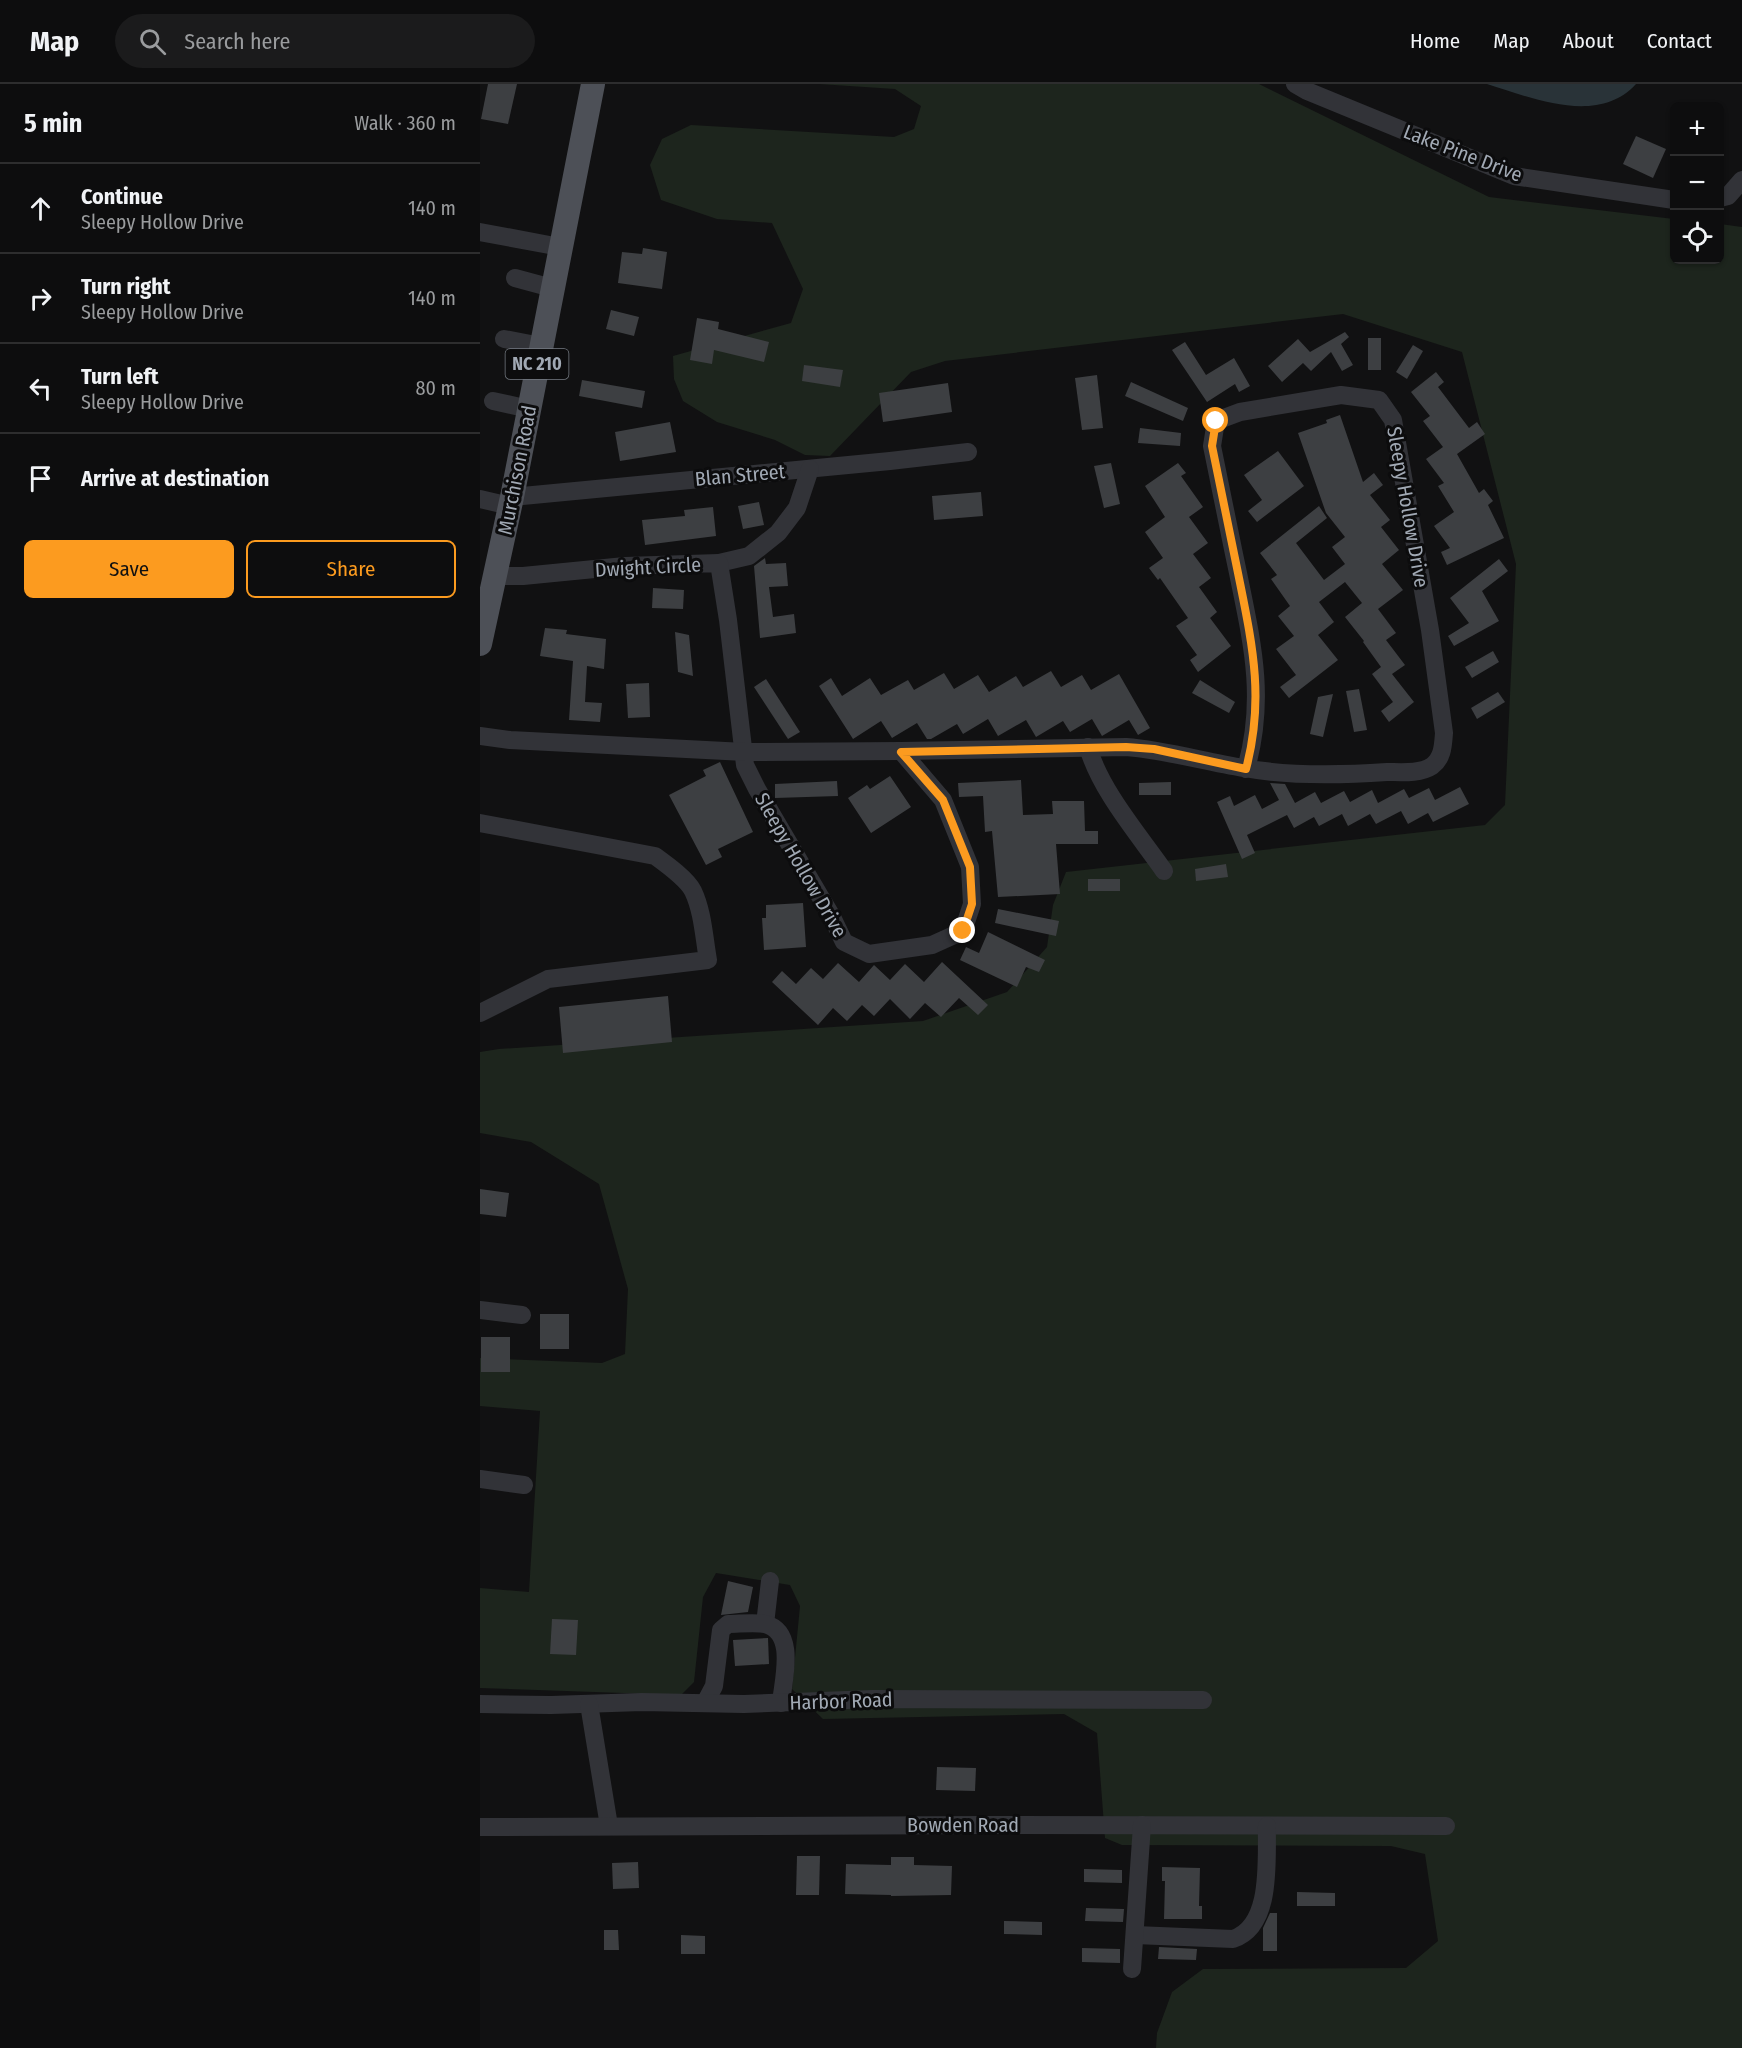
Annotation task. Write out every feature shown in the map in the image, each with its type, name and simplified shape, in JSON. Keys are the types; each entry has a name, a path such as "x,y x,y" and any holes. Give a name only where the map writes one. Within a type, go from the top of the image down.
{"main road":[{"name":"Murchison Road","path":"480,644 511,502 593,84"}],"street":[{"name":"Lake Pine Drive","path":"1295,84 1307,91 1514,176 1670,199"},
{"path":"1724,197 1728,196 1742,180"},
{"path":"480,232 560,247"},
{"path":"515,278 552,288"},
{"path":"504,339 541,346"},
{"name":"Sleepy Hollow Drive","path":"480,736 510,740 745,752 901,752 1088,747 1154,749 1246,769 1352,774 1418,771 1431,767 1443,749 1444,733 1430,630 1393,420 1379,400 1341,395 1240,412 1216,421 1212,446 1254,653 1257,699 1254,737 1246,769"},
{"path":"493,401 529,409"},
{"name":"Blan Street","path":"480,499 511,502 968,452"},
{"path":"719,563 749,556 778,533 797,508 810,469"},
{"name":"Dwight Circle","path":"495,576 523,576 625,566 719,563 745,752"},
{"path":"1088,747 1092,762 1106,787 1164,871"},
{"name":"Sleepy Hollow Drive","path":"745,752 745,765 757,789 831,915 843,942 869,954 932,945 963,931 972,904 970,867 943,800 901,752"},
{"path":"480,824 655,856 692,890 701,917 708,960 548,979 480,1013"},
{"path":"480,1310 522,1315"},
{"path":"480,1479 524,1485"},
{"path":"765,1624 770,1581"},
{"path":"705,1703 714,1686 721,1630 724,1625 728,1624 765,1624 777,1630 786,1650 781,1703"},
{"name":"Harbor Road","path":"480,1704 781,1703 873,1699 1203,1700"},
{"path":"589,1704 609,1826"},
{"path":"1132,1969 1142,1825"},
{"path":"1135,1935 1233,1939 1241,1937 1255,1921 1264,1896 1267,1826"},
{"name":"Bowden Road","path":"480,1827 1446,1826"}],"shaded area":[{"path":"819,84 1259,84 1489,197 1670,219 1670,264 1724,264 1724,225 1742,227 1742,2048 1156,2048 1157,2033 1172,1992 1203,1969 1406,1968 1438,1941 1425,1854 1391,1846 1122,1845 1105,1838 1097,1733 1064,1714 823,1719 792,1689 800,1606 790,1585 716,1573 703,1597 694,1682 681,1695 480,1688 480,1588 529,1592 540,1411 480,1406 480,1358 602,1363 625,1354 628,1289 599,1184 531,1142 480,1133 480,1052 923,1021 1007,992 1047,947 1053,905 1066,872 1485,825 1505,805 1516,564 1462,352 1343,314 945,361 911,372 830,456 805,455 775,440 717,422 683,401 674,379 673,356 791,323 803,289 772,223 717,219 661,200 650,165 662,139 691,125 894,137 914,129 921,106 895,89"},
{"path":"1487,84 1636,84 1621,97 1603,104 1584,106 1544,101"}],"building":[{"path":"488,84 517,84 508,124 481,119"},
{"path":"1636,136 1666,149 1653,178 1623,164"},
{"path":"643,248 667,252 662,289 618,283 622,252 642,254"},
{"path":"611,310 639,317 634,336 606,329"},
{"path":"697,318 719,322 718,329 769,342 764,362 714,350 712,364 690,360"},
{"path":"1345,332 1349,337 1341,344 1353,365 1342,371 1331,352 1311,371 1303,363 1282,382 1268,366 1298,339 1310,352"},
{"path":"1368,338 1381,338 1381,370 1368,370"},
{"path":"1185,342 1206,375 1234,358 1250,386 1239,392 1235,384 1207,402 1172,350"},
{"path":"1413,345 1423,351 1407,379 1396,372"},
{"path":"804,365 843,370 840,387 802,381"},
{"path":"1436,372 1444,382 1438,387 1469,428 1477,422 1485,434 1457,454 1479,493 1484,489 1493,501 1488,505 1504,538 1447,565 1441,552 1450,548 1434,526 1454,512 1438,486 1444,483 1426,459 1443,447 1423,421 1430,416 1411,392"},
{"path":"1097,375 1103,428 1082,430 1075,378"},
{"path":"582,380 645,391 642,408 579,396"},
{"path":"1131,382 1188,408 1183,421 1125,396"},
{"path":"948,383 952,412 883,422 879,393"},
{"path":"1340,415 1363,482 1374,473 1383,485 1370,495 1390,520 1381,527 1399,550 1382,564 1403,590 1378,609 1396,633 1386,640 1405,665 1392,674 1414,702 1389,722 1381,711 1393,702 1372,674 1381,667 1345,617 1362,603 1345,582 1319,602 1334,622 1318,635 1338,660 1289,698 1280,687 1296,675 1276,649 1294,636 1278,616 1290,606 1271,579 1277,575 1260,553 1319,506 1327,518 1296,543 1324,580 1345,564 1332,547 1345,537 1326,513 1298,433 1327,423 1326,420"},
{"path":"670,422 676,452 620,461 615,432"},
{"path":"1140,428 1181,433 1180,446 1138,443"},
{"path":"1278,451 1304,486 1257,522 1248,511 1262,500 1244,475"},
{"path":"1111,463 1120,504 1104,508 1094,466"},
{"path":"1178,463 1186,473 1181,476 1203,507 1189,517 1208,543 1193,554 1211,578 1199,587 1217,612 1210,618 1231,646 1198,672 1190,660 1197,655 1176,626 1188,618 1160,578 1158,580 1149,568 1163,558 1145,532 1165,517 1145,486"},
{"path":"981,492 983,516 934,520 932,496"},
{"path":"759,502 764,525 743,529 738,506"},
{"path":"713,507 716,536 645,545 642,520 685,516 684,510"},
{"path":"765,558 766,564 786,563 788,586 769,587 773,617 794,614 796,633 760,638 754,566"},
{"path":"1499,559 1508,571 1482,591 1499,621 1454,646 1448,636 1469,623 1450,598"},
{"path":"653,588 684,590 683,609 652,608"},
{"path":"545,628 567,630 566,634 606,639 604,669 587,666 585,702 602,703 600,722 569,720 573,661 540,656"},
{"path":"675,632 689,635 693,676 678,672"},
{"path":"1493,651 1499,662 1472,678 1465,667"},
{"path":"1051,671 1061,687 1082,675 1091,690 1119,674 1150,728 1138,735 1129,720 1102,736 1092,719 1070,732 1063,721 1036,737 1026,720 998,736 988,719 963,734 957,724 927,739 917,723 892,738 881,721 853,739 819,686 831,678 842,696 870,678 881,695 908,680 914,690 944,673 954,689 978,675 989,692 1016,676 1023,687"},
{"path":"766,679 800,732 788,739 754,687"},
{"path":"1200,680 1235,702 1229,713 1192,693"},
{"path":"649,683 650,717 628,718 626,684"},
{"path":"1359,689 1367,730 1354,732 1346,691"},
{"path":"1498,692 1505,702 1477,719 1471,708"},
{"path":"1333,694 1323,737 1310,734 1318,697"},
{"path":"720,762 753,832 718,849 722,857 706,865 669,795 706,776 703,770"},
{"path":"890,776 911,807 871,833 848,798 867,785 870,789"},
{"path":"1021,780 1023,815 1053,814 1052,801 1084,801 1085,831 1098,831 1098,844 1056,844 1060,894 998,897 992,831 985,832 983,796 959,797 958,783"},
{"path":"837,781 838,796 775,798 775,784"},
{"path":"1171,782 1171,795 1139,795 1139,783"},
{"path":"1270,783 1285,784 1295,803 1315,792 1321,803 1344,791 1350,802 1372,790 1378,803 1404,789 1409,798 1429,788 1435,800 1460,787 1469,804 1433,822 1428,813 1408,824 1401,811 1376,824 1370,814 1348,826 1342,814 1319,826 1314,817 1294,828 1287,815 1247,835 1255,853 1242,859 1217,802 1230,796 1234,806 1255,795 1262,809 1279,800"},
{"path":"1226,864 1228,877 1196,881 1195,869"},
{"path":"1088,879 1120,879 1120,891 1088,891"},
{"path":"803,903 806,947 764,950 762,918 766,918 766,905"},
{"path":"998,909 1059,921 1056,936 995,923"},
{"path":"988,932 1045,960 1039,972 1026,967 1017,987 960,960 966,947 979,953"},
{"path":"942,962 988,1005 978,1015 959,998 941,1017 925,1003 910,1019 890,999 874,1016 862,1005 847,1021 833,1008 818,1025 772,982 782,971 796,984 811,968 823,979 838,963 859,982 874,965 890,980 905,964 924,982"},
{"path":"668,996 672,1042 563,1053 559,1007"},
{"path":"480,1189 509,1193 506,1217 480,1214"},
{"path":"540,1314 569,1314 569,1349 540,1349"},
{"path":"481,1337 510,1337 510,1372 481,1372"},
{"path":"728,1581 753,1587 748,1612 721,1615"},
{"path":"552,1619 578,1620 576,1655 550,1654"},
{"path":"768,1638 769,1664 735,1666 733,1640"},
{"path":"937,1767 976,1768 975,1791 936,1790"},
{"path":"797,1856 820,1856 819,1895 796,1895"},
{"path":"891,1857 914,1857 914,1865 952,1866 951,1895 845,1894 846,1864 891,1865"},
{"path":"638,1862 639,1888 613,1889 612,1863"},
{"path":"1162,1867 1200,1868 1199,1906 1202,1906 1202,1919 1164,1919 1165,1881 1162,1881"},
{"path":"1084,1869 1122,1870 1122,1883 1084,1882"},
{"path":"1297,1892 1335,1893 1335,1906 1297,1906"},
{"path":"1086,1908 1124,1909 1123,1922 1085,1921"},
{"path":"1270,1913 1277,1913 1277,1951 1263,1951 1263,1928"},
{"path":"1004,1921 1042,1922 1042,1935 1004,1934"},
{"path":"604,1930 618,1930 619,1950 604,1950"},
{"path":"681,1935 705,1936 705,1954 681,1954"},
{"path":"1159,1947 1197,1949 1196,1960 1158,1959"},
{"path":"1082,1948 1120,1949 1120,1963 1082,1962"}],"route":[{"path":"963,931 972,904 970,867 943,800 901,752 1126,747 1154,749 1246,769 1254,737 1257,699 1254,653 1212,446 1216,421"}]}
